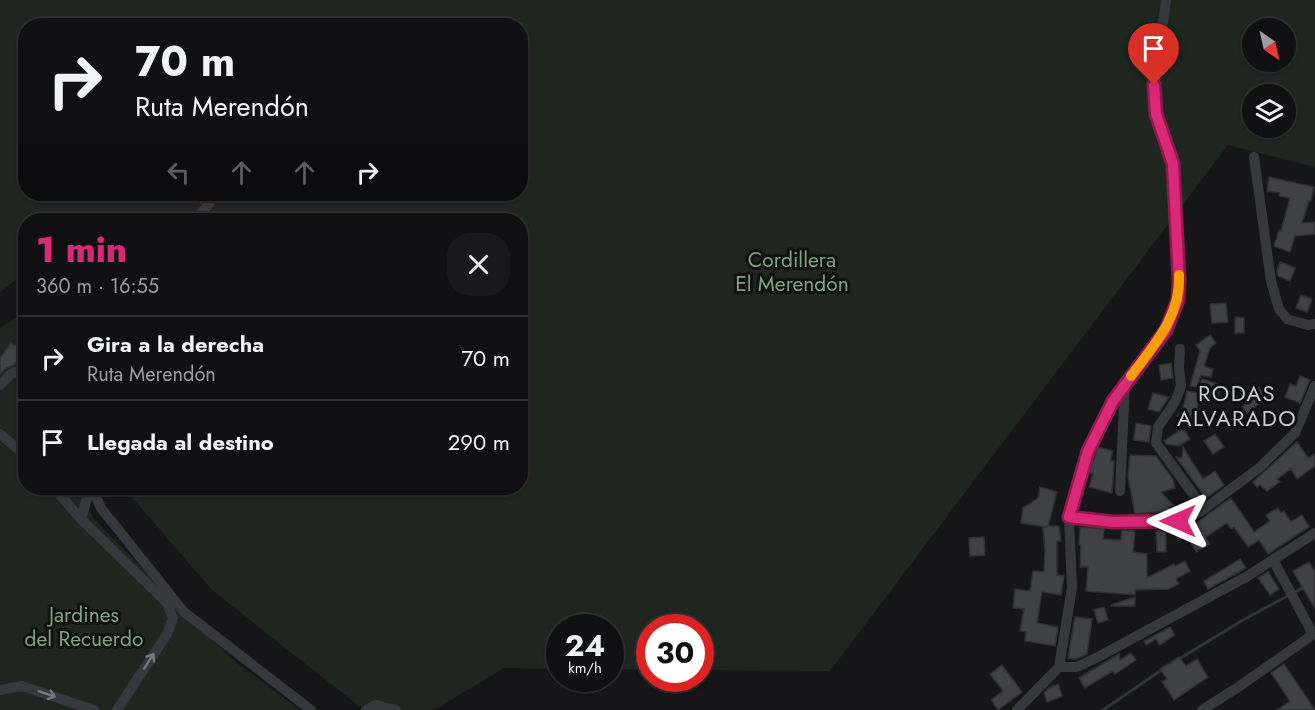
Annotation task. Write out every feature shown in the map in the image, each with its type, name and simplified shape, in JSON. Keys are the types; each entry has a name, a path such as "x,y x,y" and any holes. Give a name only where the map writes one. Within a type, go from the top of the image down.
{"street":[{"path":"1017,710 1059,667 1072,588 1069,517 1088,451 1113,401 1166,330 1178,300 1173,164 1156,114 1154,85 1166,0"},
{"path":"1254,157 1271,281 1279,309 1287,319 1308,325 1315,324"},
{"path":"1180,349 1180,386 1175,402 1158,427 1155,435 1156,443 1204,509"},
{"path":"0,385 11,374 18,373"},
{"path":"1120,491 1125,384"},
{"path":"1069,517 1113,522 1178,521 1204,509 1259,468 1295,433 1315,386"},
{"path":"0,434 18,449"},
{"path":"60,495 81,519 167,603 173,618 167,634 117,710"},
{"path":"81,519 86,495"},
{"path":"95,495 101,508 184,612 311,710"},
{"path":"1059,667 1077,667 1100,656 1210,598 1315,533"},
{"path":"1202,710 1314,634 1272,560"},
{"path":"0,690 22,686 94,710"},
{"path":"366,710 376,705 396,710"}],"green space":[{"name":"Cordillera El Merendón","path":"0,0 1315,0 1315,167 1228,145 830,671 714,670 714,614 636,614 636,670 624,669 624,614 546,614 546,669 504,668 434,710 364,710 212,590 130,495 528,495 528,213 18,213 18,278 0,292"},
{"name":"Jardines del Recuerdo","path":"18,316 18,495 84,495 85,503 94,519 234,661 300,710 0,710 0,328"}],"building":[{"path":"1269,177 1314,187 1302,223 1315,222 1315,234 1295,236 1290,252 1274,246 1279,230 1281,231 1290,198 1279,196 1280,193 1267,191"},
{"path":"1280,262 1295,268 1290,281 1278,276"},
{"path":"1301,295 1312,299 1307,312 1296,308"},
{"path":"1226,303 1228,322 1212,323 1210,304"},
{"path":"1235,317 1244,318 1244,333 1235,333"},
{"path":"1210,335 1216,343 1210,348 1204,366 1213,369 1211,377 1201,375 1197,387 1190,386 1200,351 1196,345"},
{"path":"11,343 18,348 18,360 0,374 0,358"},
{"path":"1171,363 1173,378 1161,380 1159,365"},
{"path":"1300,376 1310,380 1300,403 1285,397 1290,384 1296,386"},
{"path":"1202,379 1221,385 1218,396 1199,390"},
{"path":"1259,387 1263,391 1267,388 1271,393 1247,414 1242,407 1250,401 1248,398"},
{"path":"1187,391 1200,393 1197,409 1187,422 1177,416 1183,408"},
{"path":"1153,393 1169,397 1159,412 1148,409"},
{"path":"1136,423 1151,426 1149,442 1134,440"},
{"path":"1180,430 1185,431 1190,439 1179,446 1166,444 1164,441"},
{"path":"1215,434 1224,447 1213,454 1204,441"},
{"path":"1297,442 1308,458 1315,454 1315,466 1297,479 1291,469 1277,479 1280,482 1267,491 1260,485 1257,487 1253,482"},
{"path":"1098,447 1113,451 1110,461 1114,461 1112,493 1089,487 1093,474 1089,473"},
{"path":"1183,447 1203,479 1215,471 1224,485 1206,498 1176,457 1182,458"},
{"path":"1130,455 1156,456 1173,479 1175,488 1161,492 1173,505 1169,507 1174,514 1159,512 1135,514 1128,477"},
{"path":"1040,487 1057,492 1048,526 1059,526 1061,541 1057,541 1057,575 1064,576 1061,595 1042,592 1037,623 1058,627 1055,646 1025,641 1026,632 1020,631 1024,609 1013,608 1015,589 1030,591 1033,571 1044,572 1043,527 1046,527 1021,523 1023,508 1038,498"},
{"path":"1231,498 1254,532 1270,521 1266,515 1278,508 1281,513 1284,511 1291,522 1302,515 1309,527 1268,554 1259,540 1248,547 1234,527 1231,529 1227,523 1206,537 1210,544 1196,552 1187,536 1178,540 1173,529 1196,523"},
{"path":"1080,527 1104,529 1103,539 1121,540 1122,530 1135,531 1133,552 1147,554 1147,578 1185,561 1190,571 1176,579 1179,584 1168,589 1135,590 1135,595 1086,591 1088,567 1080,567"},
{"path":"1156,531 1166,531 1166,552 1157,552"},
{"path":"984,537 985,555 970,556 969,538"},
{"path":"1240,559 1246,568 1208,589 1204,581"},
{"path":"1309,562 1315,572 1315,609 1293,571"},
{"path":"1268,572 1279,589 1270,595 1258,578"},
{"path":"1135,597 1135,606 1111,606 1111,605"},
{"path":"1104,607 1108,620 1098,623 1094,610"},
{"path":"1075,617 1092,619 1087,654 1076,659 1068,658"},
{"path":"1170,627 1175,635 1160,645 1156,639 1146,645 1144,641"},
{"path":"1131,653 1136,660 1115,674 1113,671 1085,688 1079,678 1119,654 1120,660"},
{"path":"1179,657 1186,666 1197,659 1208,677 1174,700 1162,682 1167,679 1160,669"},
{"path":"1284,664 1315,710 1277,710 1290,701 1271,673"},
{"path":"1002,665 1022,692 998,710 991,700 1003,691 990,674"},
{"path":"1058,684 1062,696 1047,702 1044,693"}],"waterway":[{"path":"1179,659 1243,620 1306,586"},
{"path":"1103,710 1163,669"}],"slow traffic":[{"path":"1131,376 1166,330 1178,300 1179,275"}],"district":[{"name":"RODAS ALVARADO","path":"1237,406"}],"route":[{"path":"1154,85 1156,114 1173,164 1178,300 1166,330 1113,401 1088,451 1069,517 1113,522 1178,521"}]}
